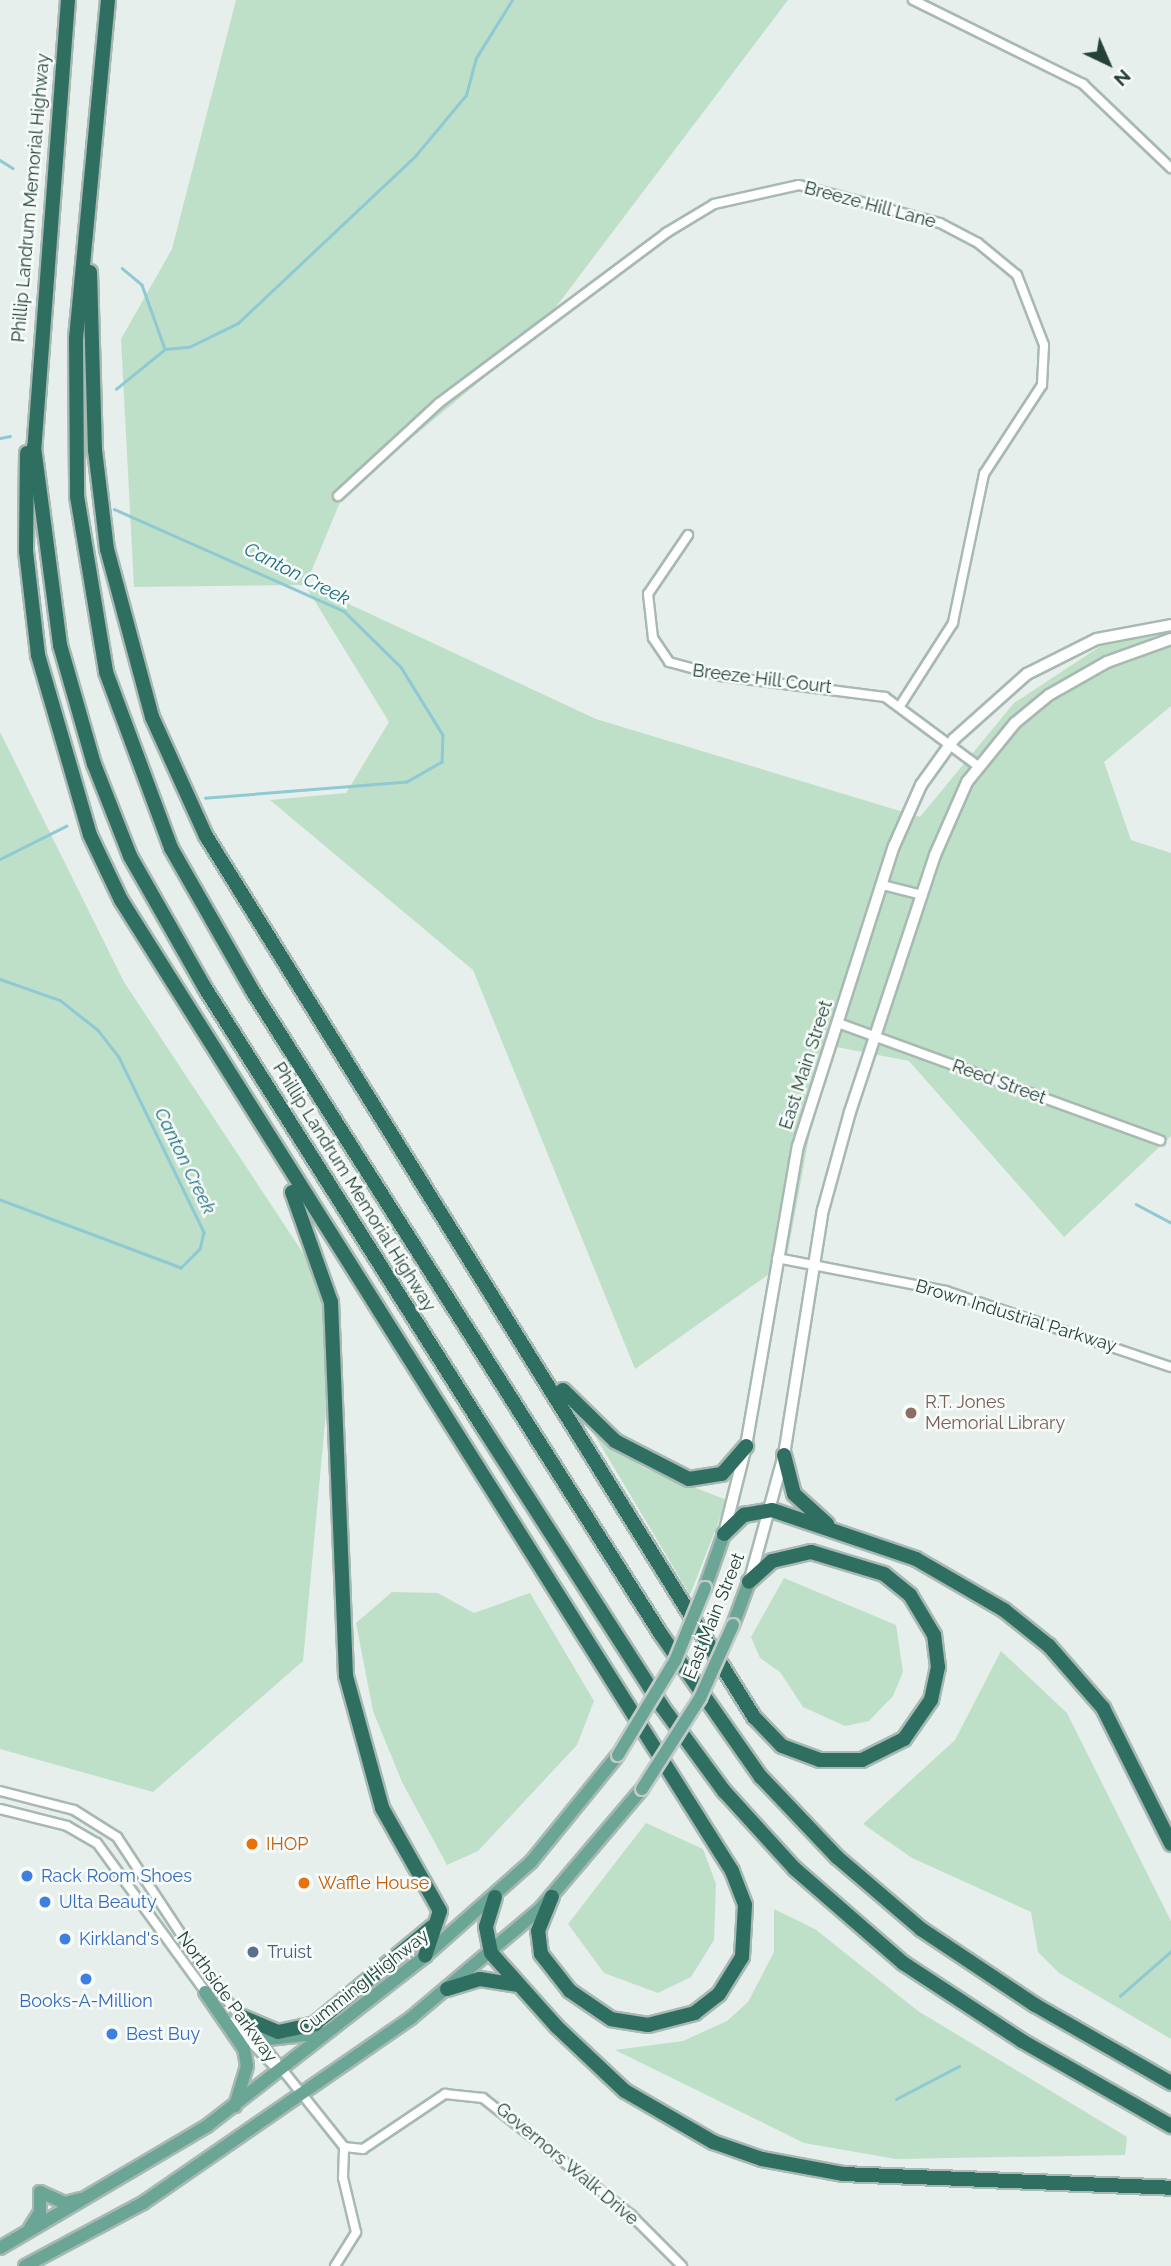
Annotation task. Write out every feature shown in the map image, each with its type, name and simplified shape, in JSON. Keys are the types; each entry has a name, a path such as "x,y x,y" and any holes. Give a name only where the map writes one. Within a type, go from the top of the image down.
{"highway":[{"name":"Phillip Landrum Memorial Highway","path":"68,0 36,364 34,447 50,594 77,712 130,856 205,988 661,1705 747,1818 862,1931 946,1994 1171,2126"},
{"name":"Phillip Landrum Memorial Highway","path":"108,0 89,196 74,406 87,580 132,755 206,914 660,1633 761,1777 837,1857 921,1929 1035,2005 1171,2083"},
{"path":"89,196 100,501 123,620 152,716 206,836 528,1345 771,1738 806,1757 846,1762 878,1755 904,1739 931,1700 938,1667 934,1635 911,1595 884,1574 811,1552 772,1561 749,1582"},
{"path":"36,364 25,477 26,551 38,654 61,750 90,835 126,911 267,1140 732,1871 745,1905 742,1957 719,1994 695,2013 648,2025 611,2020 570,1991 541,1954 538,1931 552,1897"},
{"path":"240,2016 278,2032 315,2024 428,1936 432,1906 368,1771 346,1676 331,1302 312,1234 267,1140"},
{"path":"528,1345 585,1414 665,1469 689,1479 715,1478 746,1446"},
{"path":"784,1455 794,1494 840,1533"},
{"path":"724,1534 744,1516 772,1510 840,1533 961,1582 1049,1646 1113,1723 1171,1844"},
{"path":"407,1852 440,1911 425,1956"},
{"path":"495,1897 486,1927 491,1953 625,2091 693,2132 762,2159 862,2175 1171,2188"},
{"path":"447,1989 480,1979 521,1986"}],"main road":[{"name":"East Main Street","path":"675,1661 724,1534 746,1446 798,1146 883,885 921,785 950,745 998,697 1053,658 1097,639 1171,625"},
{"name":"East Main Street","path":"552,1897 642,1789 700,1698 733,1625 772,1510 784,1455 823,1210 874,1038 922,895 978,766 1049,695 1107,662 1171,639"},
{"name":"Cumming Highway","path":"0,2248 111,2187 234,2106 425,1956 495,1897 563,1828 618,1755 675,1661"},
{"path":"25,2266 143,2203 303,2097 447,1989 552,1897"},
{"path":"205,1992 244,2049 247,2066 234,2106"},
{"path":"260,2040 328,2033"},
{"path":"25,2234 38,2220 40,2192 65,2203 111,2187"}],"street":[{"path":"913,0 1083,84 1171,168"},
{"name":"Breeze Hill Lane","path":"338,496 439,403 666,233 714,204 799,185 940,223 978,243 1017,275 1044,345 1042,385 984,474 953,623 900,706"},
{"name":"Breeze Hill Court","path":"688,535 648,594 653,638 669,662 721,676 867,692 900,706 978,766"},
{"path":"883,885 922,895"},
{"name":"Reed Street","path":"838,1023 1160,1140"},
{"name":"Brown Industrial Parkway","path":"777,1258 815,1261 946,1291 1171,1367"},
{"name":"Northside Parkway","path":"0,1791 74,1810 117,1837 280,2071"},
{"name":"Northside Parkway","path":"0,1809 67,1826 97,1843 205,1992 280,2071"},
{"path":"280,2071 344,2147 343,2178 356,2232 335,2266"},
{"name":"Governors Walk Drive","path":"344,2147 363,2149 445,2094 483,2098 631,2215 682,2266"}],"green space":[{"path":"236,0 788,0 534,336 343,495 306,584 596,719 920,817 1014,703 1128,628 1171,620 1171,706 1104,762 1131,840 1171,853 1171,1136 1064,1237 909,1061 826,1045 786,1262 635,1369 473,970 270,800 346,793 389,722 305,585 134,587 121,339 172,249"},
{"path":"0,732 124,982 336,1303 303,1661 153,1792 0,1749"},
{"path":"591,1429 644,1468 727,1500 690,1595"},
{"path":"784,1578 896,1625 903,1672 893,1696 869,1721 845,1726 803,1707 780,1672 760,1658 751,1637"},
{"path":"392,1592 438,1593 474,1613 530,1593 594,1701 577,1745 478,1851 447,1865 402,1782 373,1711 356,1623"},
{"path":"1001,1651 1067,1713 1171,1921 1171,2039 1059,1973 1038,1952 1031,1912 912,1858 863,1824 955,1740"},
{"path":"646,1823 703,1849 716,1884 714,1940 691,1977 658,1993 604,1973 568,1924"},
{"path":"774,1909 815,1929 918,2011 1127,2137 1125,2155 896,2159 804,2143 615,2050 683,2041 727,2021 748,2002 774,1952"}],"waterway":[{"name":"Canton Creek","path":"116,389 165,349 189,347 238,323 416,155 466,95 476,58 512,0"},
{"path":"0,160 13,168"},
{"path":"122,268 142,285 165,349"},
{"path":"0,438 10,436"},
{"name":"Canton Creek","path":"114,509 344,611 401,667 443,735 442,762 407,782 206,798"},
{"name":"Canton Creek","path":"0,859 66,826"},
{"name":"Canton Creek","path":"0,979 60,1000 98,1030 119,1057 204,1232 200,1249 181,1268 0,1200"},
{"path":"1136,1204 1171,1223"},
{"path":"1120,1996 1170,1952"},
{"path":"896,2099 959,2066"}],"place":[{"name":"R.T. Jones Memorial Library","path":"911,1413"},
{"name":"IHOP","path":"252,1844"},
{"name":"Rack Room Shoes","path":"27,1876"},
{"name":"Waffle House","path":"304,1883"},
{"name":"Ulta Beauty","path":"45,1902"},
{"name":"Kirkland's","path":"65,1939"},
{"name":"Truist","path":"253,1952"},
{"name":"Books-A-Million","path":"86,1979"},
{"name":"Best Buy","path":"112,2034"}]}
